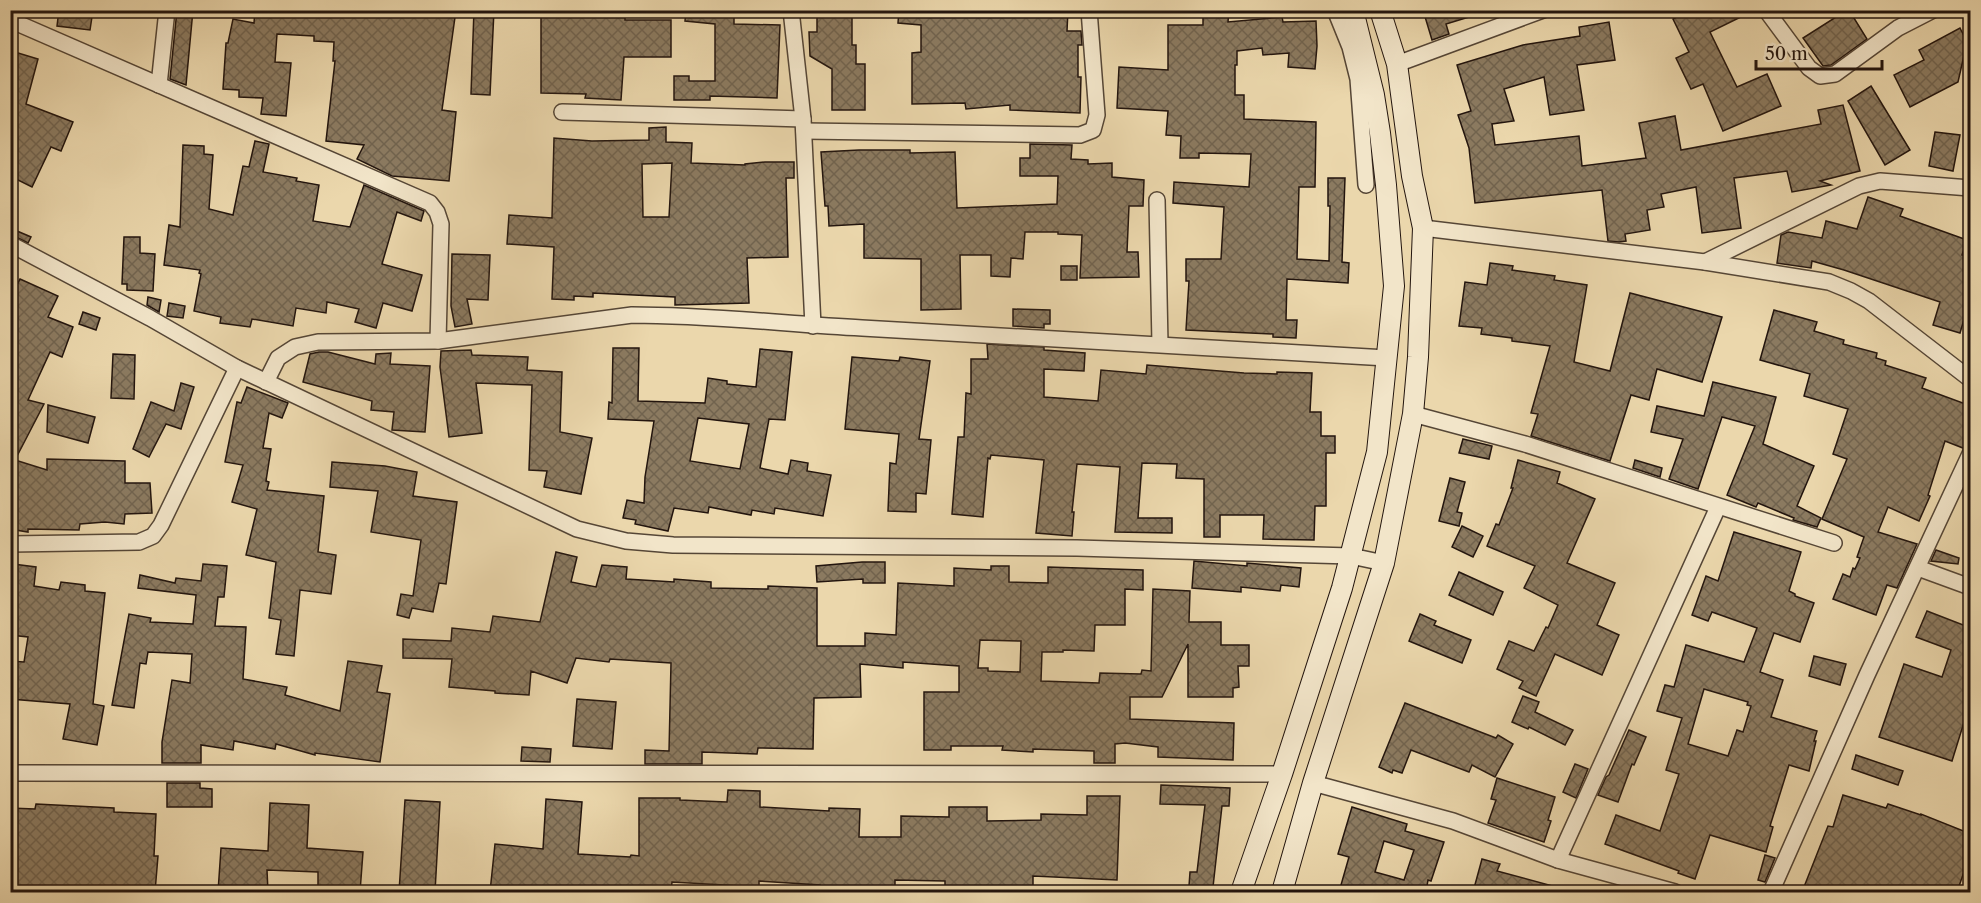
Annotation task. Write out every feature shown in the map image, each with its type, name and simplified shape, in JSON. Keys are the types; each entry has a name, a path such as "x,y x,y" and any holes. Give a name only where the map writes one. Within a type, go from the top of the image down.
{"street":[{"path":"159,86 166,10"},
{"path":"791,10 803,125 813,326"},
{"path":"562,112 803,125 1080,135 1093,130 1097,115 1089,10"},
{"path":"1335,10 1350,47 1358,79 1366,185"},
{"path":"1241,892 1282,774 1351,556 1377,452 1394,286 1386,185 1374,95 1353,10"},
{"path":"1282,892 1313,783 1384,563 1413,414 1418,357 1423,228 1412,177 1397,64 1380,10"},
{"path":"1397,64 1543,10"},
{"path":"1766,10 1809,68 1820,76 1835,74 1898,28 1933,10"},
{"path":"10,20 430,203 437,212 441,224 438,340"},
{"path":"1704,262 1859,186 1880,181 1971,188"},
{"path":"1157,200 1160,344"},
{"path":"1423,228 1704,262 1829,282 1869,301 1971,379"},
{"path":"10,244 266,382 577,529 626,541 673,545 1077,548 1351,556 1384,563"},
{"path":"266,382 278,358 295,347 318,342 438,340 632,315 1387,358"},
{"path":"10,544 139,542 153,536 161,525 237,368"},
{"path":"1413,414 1525,444 1834,543"},
{"path":"1771,892 1862,686 1971,454"},
{"path":"1558,860 1718,507"},
{"path":"1918,568 1971,587"},
{"path":"10,773 1282,774"},
{"path":"1313,783 1453,821 1558,860 1675,892"}],"building":[{"path":"59,10 93,10 90,30 57,26"},
{"path":"177,10 193,10 186,85 170,79"},
{"path":"255,10 315,14 315,10 456,10 442,110 456,112 449,181 392,176 357,159 364,145 326,141 335,61 333,61 334,42 314,41 314,36 277,34 275,62 291,63 286,116 261,114 263,98 239,97 239,90 223,89 226,43 228,43 233,19 254,23"},
{"path":"474,10 494,10 490,95 471,94"},
{"path":"541,10 625,13 625,20 671,20 671,57 624,57 621,100 585,98 586,94 541,93"},
{"path":"686,10 734,12 734,24 780,25 777,98 710,96 710,100 674,100 674,76 689,76 689,81 715,81 715,24 685,21"},
{"path":"817,10 852,10 852,45 856,45 856,64 865,64 865,110 832,110 832,69 810,56 809,32 817,32"},
{"path":"899,10 1068,10 1067,31 1081,31 1082,45 1078,45 1078,77 1081,77 1080,113 1010,110 1010,105 966,109 965,103 912,104 912,53 921,52 921,25 898,23"},
{"path":"1203,10 1229,10 1228,22 1282,17 1283,22 1316,21 1315,69 1288,67 1289,53 1263,55 1262,48 1237,51 1237,65 1235,65 1235,95 1244,95 1244,119 1316,122 1315,187 1299,187 1297,259 1329,261 1328,178 1345,178 1342,262 1349,263 1348,283 1287,279 1286,320 1297,320 1296,338 1273,337 1273,334 1186,330 1189,281 1186,281 1186,259 1221,259 1224,207 1173,203 1174,182 1249,187 1251,154 1199,153 1199,158 1180,158 1181,136 1166,135 1168,111 1117,108 1119,67 1168,70 1168,25 1203,25"},
{"path":"1423,10 1478,10 1479,14 1446,24 1449,34 1432,40"},
{"path":"1689,10 1755,10 1710,32 1737,87 1767,74 1781,106 1723,131 1703,84 1691,89 1676,58 1689,52 1673,19"},
{"path":"1847,10 1867,39 1831,65 1823,66 1803,38"},
{"path":"1609,22 1615,60 1577,65 1584,110 1550,115 1544,77 1504,89 1514,121 1492,124 1495,145 1579,136 1582,166 1646,158 1639,123 1675,116 1681,150 1821,124 1818,110 1843,105 1860,171 1820,181 1831,185 1792,192 1787,171 1734,178 1741,228 1702,233 1696,187 1661,194 1664,207 1647,210 1650,230 1625,234 1626,241 1619,242 1608,241 1602,190 1475,203 1469,148 1458,115 1471,111 1457,65 1523,45 1580,36 1579,27"},
{"path":"1960,28 1967,42 1958,82 1910,107 1894,75 1924,60 1919,50"},
{"path":"18,53 38,59 26,104 73,122 61,151 51,147 32,187 10,176 10,79"},
{"path":"1871,86 1910,150 1885,165 1848,101"},
{"path":"666,127 666,142 692,143 691,163 745,165 794,162 794,178 786,178 788,257 747,258 749,303 675,305 675,297 593,293 593,297 574,296 574,300 552,299 554,247 507,244 509,215 552,218 554,138 592,141 649,140 649,128","holes":["672,163 669,217 643,217 642,164"]},
{"path":"1935,132 1960,135 1953,171 1929,166"},
{"path":"255,141 269,144 263,172 297,178 296,181 319,185 313,221 350,227 364,185 424,211 421,221 397,212 382,264 422,275 412,311 383,303 376,328 355,322 359,309 327,302 326,313 296,308 293,326 252,319 250,327 220,323 221,317 194,311 200,270 164,265 169,225 180,227 183,145 204,146 204,154 213,155 209,209 233,215 243,166 249,167"},
{"path":"1030,144 1072,145 1071,159 1088,160 1088,164 1112,163 1112,177 1144,180 1143,206 1129,206 1127,252 1138,252 1139,277 1080,278 1082,235 1025,232 1023,259 1011,258 1010,277 991,276 991,255 960,255 961,309 921,310 921,259 864,258 864,224 829,226 828,206 825,206 821,152 910,150 910,153 955,152 957,208 1057,204 1058,176 1020,176 1020,158 1030,158"},
{"path":"1868,197 1903,209 1900,216 1967,240 1962,255 1971,257 1971,284 1964,304 1968,306 1960,333 1933,325 1940,302 1812,261 1811,268 1777,263 1781,235 1788,232 1822,238 1826,221 1857,229"},
{"path":"10,228 31,237 28,243 10,234"},
{"path":"124,237 140,237 140,253 155,254 153,291 127,290 127,284 122,284"},
{"path":"452,254 490,255 488,300 467,299 472,324 455,327 451,306"},
{"path":"1490,263 1513,266 1512,270 1555,276 1554,280 1587,285 1574,362 1610,371 1630,293 1722,317 1702,382 1657,369 1649,400 1631,395 1610,461 1531,436 1538,414 1531,413 1550,346 1512,341 1512,338 1481,334 1482,328 1459,326 1465,282 1487,285"},
{"path":"1061,266 1077,266 1077,280 1061,280"},
{"path":"20,279 58,296 48,317 73,327 62,357 50,352 28,400 44,404 15,460 47,470 47,459 125,461 125,483 150,483 152,513 125,514 124,524 105,522 80,524 79,530 28,529 28,532 10,529 10,299"},
{"path":"148,297 161,300 159,312 147,305"},
{"path":"169,303 185,306 183,318 167,316"},
{"path":"1013,309 1050,310 1050,324 1044,324 1044,328 1013,326"},
{"path":"1774,310 1817,322 1814,331 1844,340 1843,344 1877,353 1876,358 1886,361 1885,365 1926,378 1922,388 1971,406 1971,433 1966,445 1963,448 1945,441 1928,495 1930,496 1919,521 1888,507 1878,532 1917,544 1897,588 1887,585 1876,615 1833,599 1843,574 1850,577 1853,568 1855,569 1860,558 1857,557 1864,537 1822,519 1847,459 1833,454 1848,409 1804,396 1810,374 1760,360"},
{"path":"83,312 100,318 96,330 79,324"},
{"path":"987,344 1044,347 1044,350 1085,353 1084,371 1044,369 1044,397 1098,401 1101,370 1146,374 1147,365 1244,373 1312,373 1310,412 1321,412 1321,436 1335,436 1335,453 1326,453 1326,506 1315,506 1314,540 1263,539 1264,515 1220,515 1220,537 1204,537 1204,479 1176,478 1177,464 1142,463 1138,518 1172,518 1172,533 1115,532 1120,467 1077,464 1072,536 1036,533 1044,460 991,455 990,459 988,458 983,517 952,514 958,437 964,437 966,393 971,394 971,359 988,359"},
{"path":"613,348 639,348 638,401 705,403 708,378 727,381 727,384 756,387 760,349 792,352 785,420 769,419 760,468 788,474 791,460 808,463 807,471 831,475 823,516 775,508 774,514 752,510 751,515 709,507 708,513 674,508 668,531 635,524 636,520 623,518 627,500 644,503 645,477 654,421 608,419 609,402 612,403","holes":["698,418 749,424 740,469 690,461"]},
{"path":"471,350 472,355 528,357 527,370 562,372 560,432 592,438 581,494 544,487 547,471 529,470 532,385 476,383 482,433 449,437 440,367 441,351"},
{"path":"328,352 375,364 376,354 391,353 390,364 430,366 425,432 392,430 394,412 371,410 372,401 303,382 310,354"},
{"path":"113,354 135,355 134,399 111,398"},
{"path":"852,357 899,361 900,357 930,361 919,439 931,440 926,494 916,493 916,512 888,511 890,463 896,464 899,434 845,429"},
{"path":"1713,382 1776,397 1763,444 1814,466 1797,506 1821,518 1817,527 1793,520 1794,518 1758,503 1756,507 1727,495 1755,426 1722,417 1698,489 1669,479 1683,439 1651,432 1657,406 1704,416"},
{"path":"181,383 194,387 181,429 166,424 149,457 133,449 151,402 174,411"},
{"path":"247,387 288,403 282,418 269,413 263,448 271,449 266,481 269,482 267,490 324,496 318,552 336,555 331,594 300,590 294,656 276,654 281,620 269,618 276,562 246,555 257,509 232,502 243,465 225,462 237,402 241,403"},
{"path":"48,405 95,417 88,443 47,432"},
{"path":"1463,439 1492,446 1489,459 1459,453"},
{"path":"1518,460 1560,472 1557,483 1595,499 1567,563 1615,583 1597,625 1619,635 1602,675 1555,654 1536,696 1519,688 1523,681 1497,669 1509,641 1534,651 1558,605 1524,588 1535,566 1487,546 1496,524 1499,525 1513,488 1511,488"},
{"path":"1635,460 1662,468 1660,477 1633,468"},
{"path":"332,462 385,466 417,472 413,496 457,502 446,584 439,583 433,612 412,608 409,618 397,615 401,594 413,596 421,540 371,532 378,491 330,487"},
{"path":"1450,478 1465,482 1457,512 1462,513 1459,526 1439,521"},
{"path":"1462,526 1483,536 1473,557 1452,547"},
{"path":"1734,532 1801,552 1789,591 1795,596 1814,603 1800,642 1774,633 1760,672 1783,680 1771,717 1817,731 1809,771 1789,765 1770,826 1773,827 1766,852 1710,835 1695,879 1605,844 1616,815 1660,831 1679,774 1666,770 1682,718 1657,711 1665,685 1674,687 1686,645 1744,662 1757,628 1712,612 1708,621 1692,615 1706,576 1718,581","holes":["1704,689 1748,702 1747,705 1751,706 1743,732 1737,730 1728,756 1688,744"]},
{"path":"1936,550 1959,558 1958,564 1931,561"},
{"path":"556,552 577,557 571,582 596,587 602,565 627,567 626,579 711,582 711,588 768,589 768,586 817,588 817,646 865,646 865,633 896,635 898,583 954,586 954,568 991,570 991,566 1009,566 1009,582 1048,583 1048,567 1143,570 1143,590 1125,589 1125,625 1095,625 1094,651 1042,652 1041,681 1099,683 1100,673 1141,674 1142,670 1151,671 1153,589 1190,591 1189,622 1221,622 1221,645 1249,645 1249,666 1238,666 1239,687 1233,688 1233,697 1188,697 1188,644 1162,697 1130,697 1130,719 1234,723 1233,760 1158,757 1158,747 1125,743 1115,744 1115,763 1094,763 1094,751 1033,749 1033,752 1002,750 1003,746 951,746 951,750 924,750 924,692 959,692 959,666 903,662 903,668 860,664 861,697 814,698 813,749 758,748 757,754 702,752 702,764 645,764 645,750 669,751 671,663 610,659 609,662 576,658 567,683 531,671 529,695 449,687 452,659 403,658 403,639 451,641 452,628 490,632 493,616 540,622","holes":["980,640 1021,641 1020,672 988,671 988,668 978,668"]},
{"path":"1194,561 1301,568 1299,587 1281,585 1280,591 1241,587 1241,592 1192,588"},
{"path":"885,562 885,583 863,583 863,579 817,582 816,566"},
{"path":"13,564 36,567 34,586 59,590 61,582 85,585 85,591 105,593 93,704 104,706 97,745 63,739 70,704 10,699 10,661 24,662 28,637 10,635 10,586"},
{"path":"203,564 227,566 224,597 218,597 215,626 246,627 243,679 287,687 285,695 340,711 348,661 382,666 377,692 390,694 380,762 315,753 315,755 276,744 275,749 234,741 233,750 201,745 201,763 162,763 162,742 172,680 190,683 192,654 148,652 146,664 140,663 134,708 112,705 129,614 151,618 150,622 193,624 196,595 138,588 140,575 175,583 176,578 201,581"},
{"path":"1459,572 1503,592 1493,615 1449,595"},
{"path":"1927,611 1971,628 1971,708 1965,719 1952,761 1879,737 1904,664 1942,677 1951,650 1916,637"},
{"path":"1420,614 1436,621 1434,625 1471,640 1462,663 1409,641"},
{"path":"1814,656 1846,664 1840,685 1809,676"},
{"path":"1523,696 1539,702 1535,712 1573,730 1565,745 1529,727 1528,729 1512,722"},
{"path":"577,699 616,702 612,749 573,746"},
{"path":"1405,703 1496,738 1498,735 1513,744 1495,777 1472,765 1469,772 1411,750 1402,773 1393,770 1392,773 1379,767"},
{"path":"1629,730 1646,737 1634,765 1632,764 1618,802 1598,795"},
{"path":"522,747 551,749 550,762 521,761"},
{"path":"1856,755 1903,771 1898,785 1852,769"},
{"path":"1575,764 1588,769 1576,798 1563,792"},
{"path":"1497,778 1555,797 1548,820 1551,821 1544,842 1488,823 1496,800 1491,799"},
{"path":"167,783 200,783 200,788 212,789 212,807 167,807"},
{"path":"1161,785 1230,788 1229,806 1222,806 1213,887 1205,886 1205,892 1190,892 1191,886 1189,886 1190,872 1197,872 1205,805 1160,804"},
{"path":"728,790 760,791 760,807 829,811 829,808 860,809 859,837 901,837 901,816 949,817 949,807 987,807 987,821 1041,820 1041,814 1087,815 1087,796 1120,796 1117,880 1033,876 1033,892 945,892 945,881 895,880 895,892 821,892 820,885 759,881 759,887 672,882 671,892 597,892 535,888 535,892 490,892 495,844 543,849 546,799 582,802 578,854 630,857 631,855 639,856 639,798 680,798 680,800 727,802"},
{"path":"1843,795 1886,808 1888,804 1921,814 1971,834 1971,871 1965,869 1957,892 1802,892 1828,826 1833,827"},
{"path":"405,800 440,802 435,892 399,892"},
{"path":"270,803 309,805 307,848 363,852 360,892 318,892 318,872 267,870 268,892 218,892 221,848 268,851"},
{"path":"36,804 114,808 114,812 156,814 154,856 158,856 155,892 102,887 102,892 10,892 10,808 35,809"},
{"path":"1352,807 1407,824 1405,831 1444,842 1431,881 1428,880 1427,886 1436,888 1435,892 1339,892 1349,857 1338,854","holes":["1384,841 1414,850 1404,880 1375,872"]},
{"path":"1765,855 1775,858 1765,882 1758,880"},
{"path":"1482,859 1500,864 1497,871 1560,888 1559,892 1473,892"}]}
